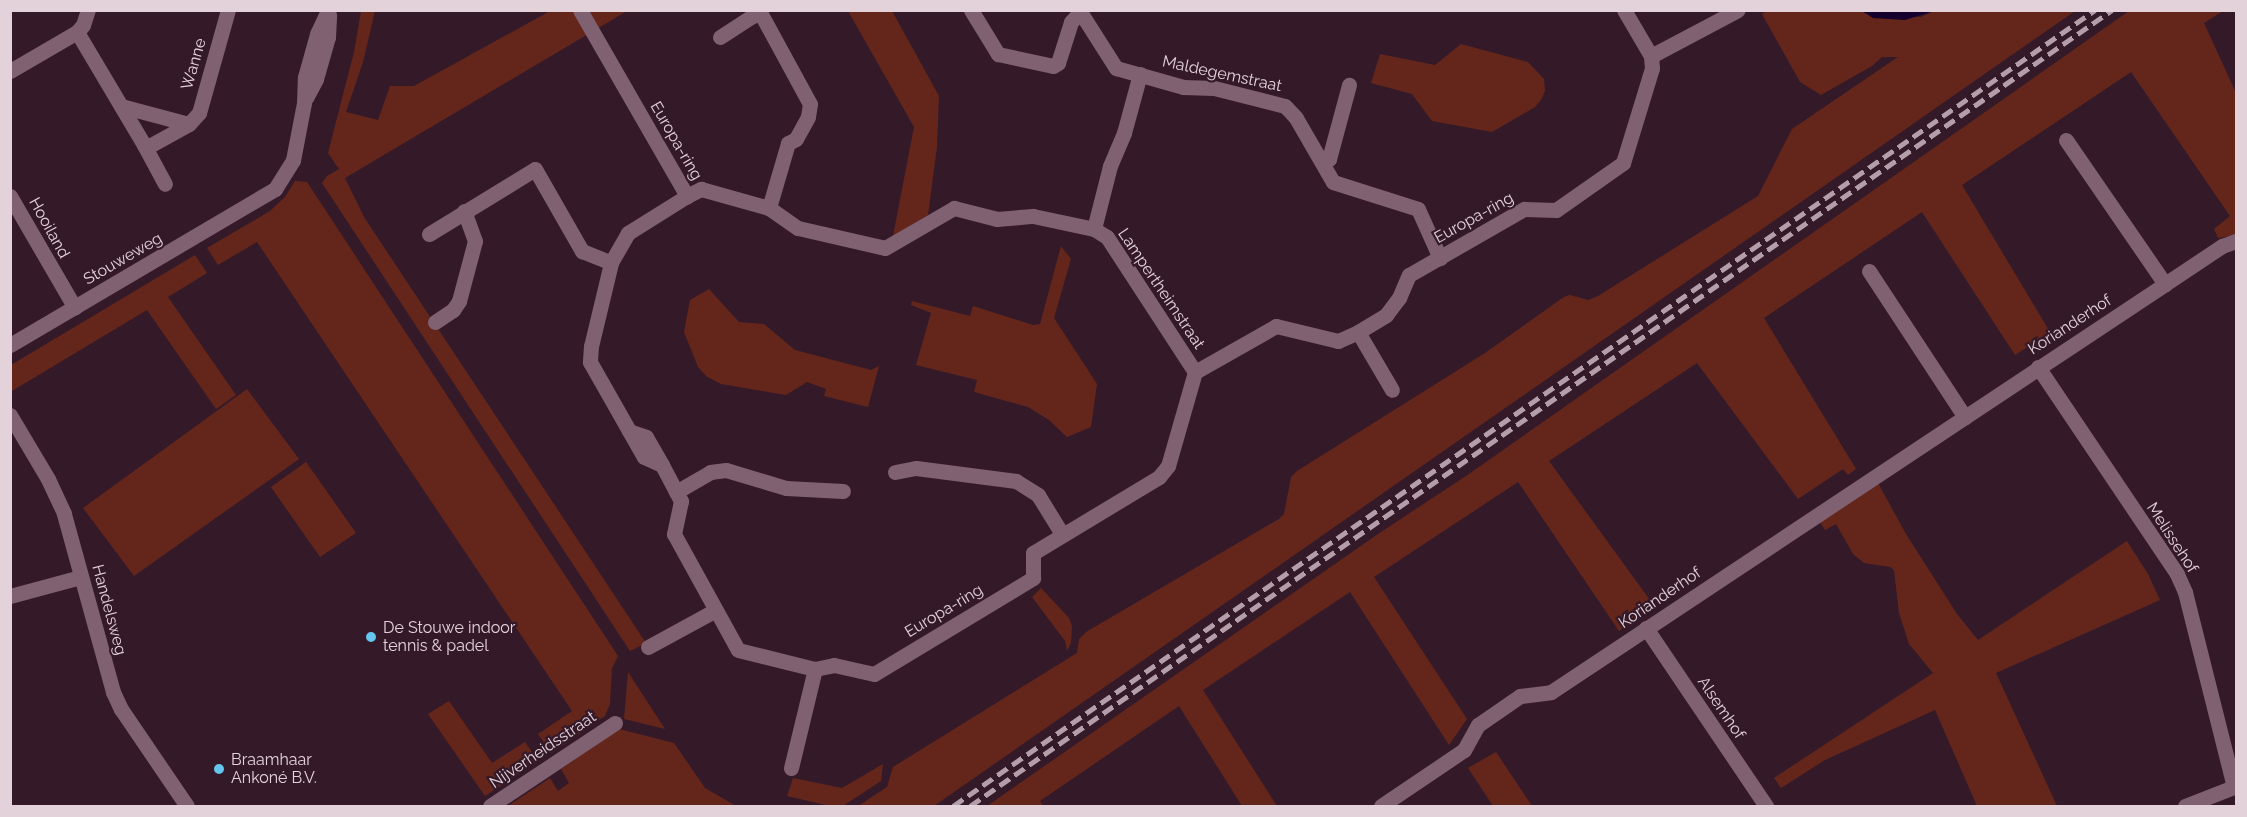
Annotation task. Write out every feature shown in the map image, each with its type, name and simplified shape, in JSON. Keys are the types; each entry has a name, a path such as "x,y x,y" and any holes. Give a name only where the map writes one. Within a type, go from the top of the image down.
{"street":[{"path":"10,71 77,32 83,25 88,10"},
{"name":"Wanne","path":"189,124 199,113 228,10"},
{"name":"Stouweweg","path":"10,345 267,196 280,183 293,160 303,103 316,79 328,37 328,10"},
{"path":"971,10 998,54 1053,66 1059,63 1071,22 1080,11"},
{"path":"1624,10 1651,56 1738,10"},
{"name":"Maldegemstraat","path":"1080,11 1116,68 1183,87 1214,88 1285,106 1333,182 1418,209 1440,258"},
{"name":"Europa-ring","path":"581,13 687,196 628,233 611,263 591,346 591,362 644,457 662,465 681,501 674,534 738,650 815,669 834,666 874,674 1033,578 1033,553 1159,477 1168,466 1195,372 1276,326 1338,341 1358,332 1386,315 1399,298 1409,275 1524,209 1556,210 1623,163 1652,68 1651,56"},
{"path":"720,37 752,16 760,14 810,104 808,117 796,139 788,143 769,208"},
{"path":"77,32 165,183"},
{"name":"Lampertheimstraat","path":"1094,229 1110,166 1124,134 1140,74"},
{"path":"1323,164 1329,159 1349,85"},
{"path":"121,106 189,124"},
{"path":"144,145 151,145 189,124"},
{"path":"2066,140 2165,284"},
{"path":"429,234 535,169 582,251 611,263"},
{"name":"Lampertheimstraat","path":"687,196 701,189 769,208 798,228 885,248 954,208 997,219 1033,216 1094,229 1107,237 1195,372"},
{"name":"Hooiland","path":"10,196 75,308"},
{"path":"435,322 453,310 459,301 470,261 475,241 464,211"},
{"name":"Korianderhof","path":"1381,807 1464,750 1478,725 1520,696 1551,692 2038,367 2222,246 2236,241"},
{"path":"1869,271 1965,417"},
{"path":"1358,332 1392,390"},
{"name":"Melissehof","path":"2038,367 2177,574 2185,592 2235,786"},
{"name":"Handelsweg","path":"10,415 57,495 108,677 117,701 187,807"},
{"path":"895,472 916,468 1016,481 1038,495 1062,534"},
{"path":"676,492 710,472 726,470 786,488 843,491"},
{"path":"10,596 81,577"},
{"path":"648,647 716,610"},
{"name":"Alsemhof","path":"1646,628 1766,807"},
{"path":"791,768 815,669"},
{"name":"Nijverheidsstraat","path":"490,807 615,723"},
{"path":"2185,807 2235,786"}],"shaded area":[{"path":"1769,10 1862,10 1864,13 1921,17 1934,11 2075,11 934,806 858,806 887,787 893,767 1077,653 1079,639 1086,632 1279,519 1284,514 1291,477 1297,471 1485,353 1564,297 1570,295 1588,300 1598,296 1758,196 1792,129 1898,57 1882,57 1872,66 1821,95 1800,82 1762,14"},
{"path":"361,11 375,11 363,62 346,112 378,120 390,86 414,86 550,11 627,11 345,178 364,217 646,643 630,651 322,183 327,176 339,169 328,153 354,52"},
{"path":"848,11 892,11 939,96 937,147 928,215 893,236 914,127"},
{"path":"1862,11 1934,11 1905,20 1873,18"},
{"path":"2129,11 2223,11 2204,23 2236,93 2236,235 2218,238 2214,229 2230,216 2131,72 1962,185 2050,332 2015,355 1922,212 1764,318 1856,469 1848,475 1843,469 1798,499 1697,363 1549,461 1655,607 1619,631 1518,482 1374,577 1467,719 1449,745 1350,592 1203,690 1277,806 1242,806 1179,706 1040,801 1043,806 987,806 1378,534 1466,476"},
{"path":"1461,44 1528,62 1544,79 1545,91 1541,100 1535,107 1492,132 1432,121 1412,94 1371,83 1380,54 1435,65"},
{"path":"295,181 307,182 618,656 612,668 610,704 605,716 551,753 538,734 572,711 257,242 218,265 207,248 270,211 285,197"},
{"path":"1061,246 1071,259 1054,318 1097,384 1091,427 1067,437 1049,420 1028,407 974,392 977,380 916,365 931,313 911,305 912,301 970,316 973,306 1033,325 1040,324"},
{"path":"195,255 207,273 168,297 236,395 216,409 147,310 12,391 11,365"},
{"path":"709,289 739,322 764,324 795,350 871,370 879,366 868,407 824,396 826,389 807,382 786,395 721,384 706,376 698,367 684,332 690,300"},
{"path":"247,389 299,459 134,576 83,508"},
{"path":"306,462 356,533 320,557 271,487"},
{"path":"1878,483 1906,534 1957,614 1978,640 2127,541 2148,574 2160,600 1996,673 2057,806 1977,806 1935,710 1825,760 1781,788 1774,778 1933,673 1909,644 1899,613 1894,570 1890,567 1864,563 1853,554 1836,524 1825,530 1820,522"},
{"path":"1041,588 1069,618 1072,626 1071,643 1067,651 1065,641 1032,597"},
{"path":"628,672 665,729 624,719"},
{"path":"449,701 492,763 525,742 538,761 485,796 428,714"},
{"path":"619,729 674,743 705,788 736,806 508,806 550,778 558,791 569,783 561,769"},
{"path":"1496,752 1532,806 1493,806 1468,768"},
{"path":"883,764 881,781 843,806 830,806 787,796 793,778 842,788"}],"railway":[{"path":"953,806 2095,10"},
{"path":"970,806 2112,10"}],"place":[{"name":"De Stouwe indoor tennis & padel","path":"371,637"},
{"name":"Braamhaar Ankoné B.V.","path":"219,769"}]}
